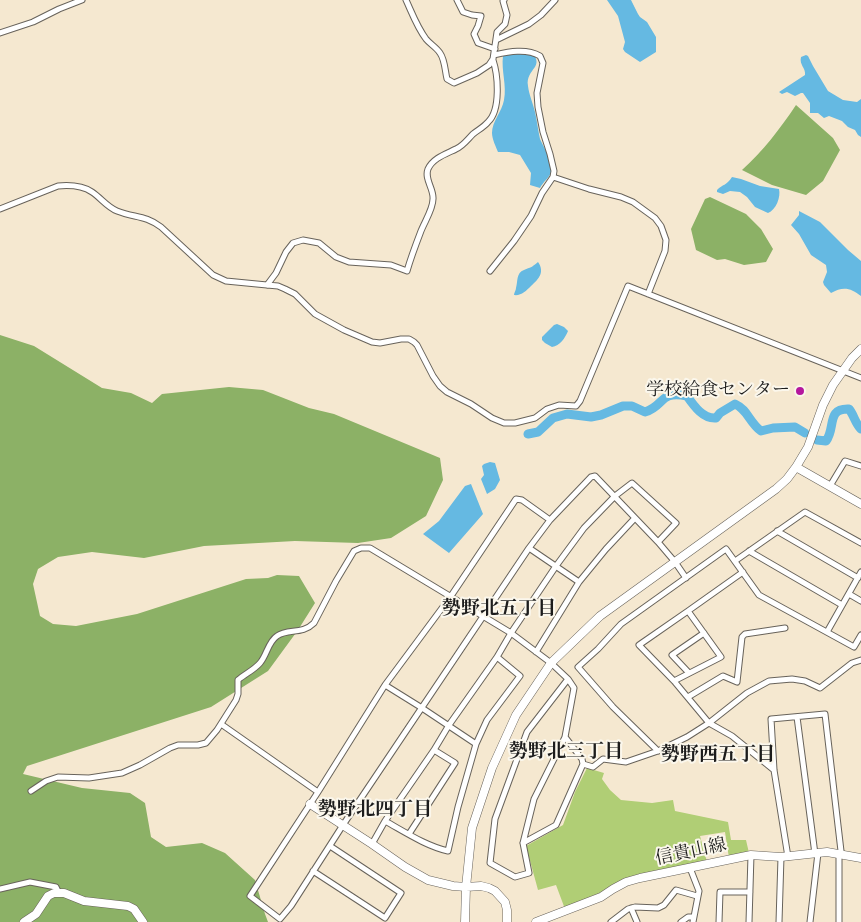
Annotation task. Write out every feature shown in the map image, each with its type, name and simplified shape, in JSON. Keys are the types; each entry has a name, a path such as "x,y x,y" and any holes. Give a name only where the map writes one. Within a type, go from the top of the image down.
{"street":[{"path":"0,34 33,22 82,0"},
{"path":"406,0 419,28 427,40 440,52 444,60 447,79 454,83 477,73 489,65 494,55"},
{"path":"457,0 463,12 481,16 474,34 478,43 494,55 516,51 532,52 540,56 543,64 537,93 538,107 554,171 553,177 542,193 531,216 490,271"},
{"path":"267,285 276,273 286,252 293,244 303,240 319,243 336,257 349,262 391,266 407,271 434,197 428,179 429,168 433,162 442,156 464,145 469,138 489,122 494,114 498,91 494,55 497,32 505,24 507,15 504,0"},
{"path":"496,40 529,24 555,0"},
{"path":"553,177 621,197 633,202 655,218 661,226 666,240 665,251 648,294"},
{"path":"0,209 58,186 82,188 91,192 118,212 155,222 213,275 226,281 278,286 295,294 315,314 344,330 372,342 380,343 409,339 418,345 440,386 447,392 504,423 515,423 535,418 559,405 576,406 628,286 861,378"},
{"path":"465,922 466,887 472,828 492,768 516,716 551,663 600,616 776,489 786,479 808,447 823,405 833,385 842,370 861,349"},
{"path":"830,486 845,461 861,466"},
{"path":"796,467 861,504"},
{"path":"550,520 522,500 516,499 451,596 385,685 250,896 280,920 529,548 550,520 593,476 615,496 658,542 686,578"},
{"path":"372,844 385,821 497,657 556,566 584,528 615,496 632,483 676,523 658,542"},
{"path":"735,561 805,512 861,543"},
{"path":"536,652 579,582 635,518"},
{"path":"777,531 858,578"},
{"path":"31,791 46,781 58,777 89,778 122,773 178,745 206,743 236,700 238,680 262,661 277,635 301,631 314,623 354,552 361,548 370,548 511,633 551,663 568,679 574,688 565,737 534,798 523,843 529,873 515,877 490,863 495,819 526,732 568,679"},
{"path":"529,548 579,582"},
{"path":"658,751 613,707 578,667 621,624 726,549 759,595 854,648 861,634"},
{"path":"749,551 842,605"},
{"path":"743,572 639,645 674,681 709,723 732,736 774,770"},
{"path":"827,632 861,572"},
{"path":"849,594 861,601"},
{"path":"674,681 721,657 688,611"},
{"path":"688,697 723,676 737,682 742,637 745,634 785,628"},
{"path":"689,673 672,655 704,633"},
{"path":"385,821 440,849 448,851 476,744 487,720 520,676 497,657"},
{"path":"583,764 593,767 603,759 626,762 658,751 687,737 709,723 747,693 769,681 792,679 805,681 820,688 852,663 861,660"},
{"path":"385,685 476,744"},
{"path":"779,922 785,857 774,770 771,719 825,714 840,851 838,922"},
{"path":"797,717 816,854 810,922"},
{"path":"221,724 318,792"},
{"path":"523,843 556,824 583,764 582,759 565,737"},
{"path":"409,834 455,763 434,750"},
{"path":"310,804 405,867 428,880 453,886 481,886 495,891 504,902 507,910 507,922"},
{"path":"313,871 385,918 401,894 330,846"},
{"name":"信貴山線","path":"536,922 549,920 601,897 626,882 751,855 785,857 827,852 861,858"},
{"path":"749,922 751,855"},
{"path":"681,922 688,917 693,919 698,891 690,868"},
{"path":"0,889 30,882 56,886 59,892"},
{"path":"612,922 631,908 658,908 664,905 676,890 697,896"},
{"path":"24,922 36,914 48,896 59,892 84,901 128,906 134,909 143,922"},
{"path":"719,922 720,892 750,892"},
{"path":"631,908 637,922"}],"green space":[{"path":"796,105 833,138 840,150 823,181 806,195 772,185 742,170 771,139"},
{"path":"710,197 746,214 761,229 773,249 766,262 744,265 725,259 717,260 696,250 691,229 705,199"},
{"path":"0,335 34,346 102,388 131,393 152,403 162,394 229,387 263,390 309,408 334,414 440,458 443,480 426,516 391,538 358,543 295,541 204,546 144,558 92,552 58,557 38,569 33,584 40,616 53,624 76,626 137,614 246,579 268,578 277,575 299,576 315,603 268,671 211,707 27,766 23,774 82,788 130,793 145,803 151,837 166,847 202,843 225,853 255,880 268,922 0,922"},
{"path":"587,768 604,773 602,779 621,800 652,803 673,800 675,811 728,822 731,840 746,840 749,853 729,858 725,832 700,836 707,862 630,877 565,909 556,885 538,890 526,846 563,825 575,792"}],"water":[{"path":"607,0 631,0 640,17 647,22 656,37 656,52 640,62 625,52 623,49 625,42 618,16"},
{"path":"529,50 536,60 536,64 528,80 529,89 540,139 551,168 550,174 540,188 530,185 531,173 520,155 498,152 492,135 492,129 504,100 503,56"},
{"path":"806,55 828,91 843,100 857,102 861,99 861,137 842,121 829,116 824,118 818,113 810,113 810,103 803,93 795,96 787,92 782,94 779,92 805,75 801,57"},
{"path":"732,177 760,186 779,189 776,206 768,213 755,207 740,192 730,191 723,194 717,192"},
{"path":"799,211 820,222 861,261 861,296 847,289 839,289 831,293 824,285 823,282 827,272 826,265 811,255 799,234 791,225 799,215"},
{"path":"538,262 541,269 539,278 523,293 514,295 521,271"},
{"path":"557,324 568,331 560,343 552,347 542,340 542,337"},
{"path":"490,462 495,463 500,480 495,489 487,494 481,479 484,475 482,466"},
{"path":"471,484 483,514 449,553 423,534 439,521 465,486"}],"waterway":[{"path":"528,434 538,432 553,418 567,414 591,417 623,406 632,406 645,412 671,395 687,396 699,411 711,418 716,418 720,413 735,404 743,409 761,431 773,428 795,427 805,433"},
{"path":"817,440 826,441 831,430 834,415 842,410 849,409 861,429"}],"place":[{"name":"学校給食センター","path":"800,391"}],"district":[{"name":"勢野北五丁目","path":"499,610"},
{"name":"勢野北三丁目","path":"566,753"},
{"name":"勢野西五丁目","path":"718,756"},
{"name":"勢野北四丁目","path":"375,811"}]}
